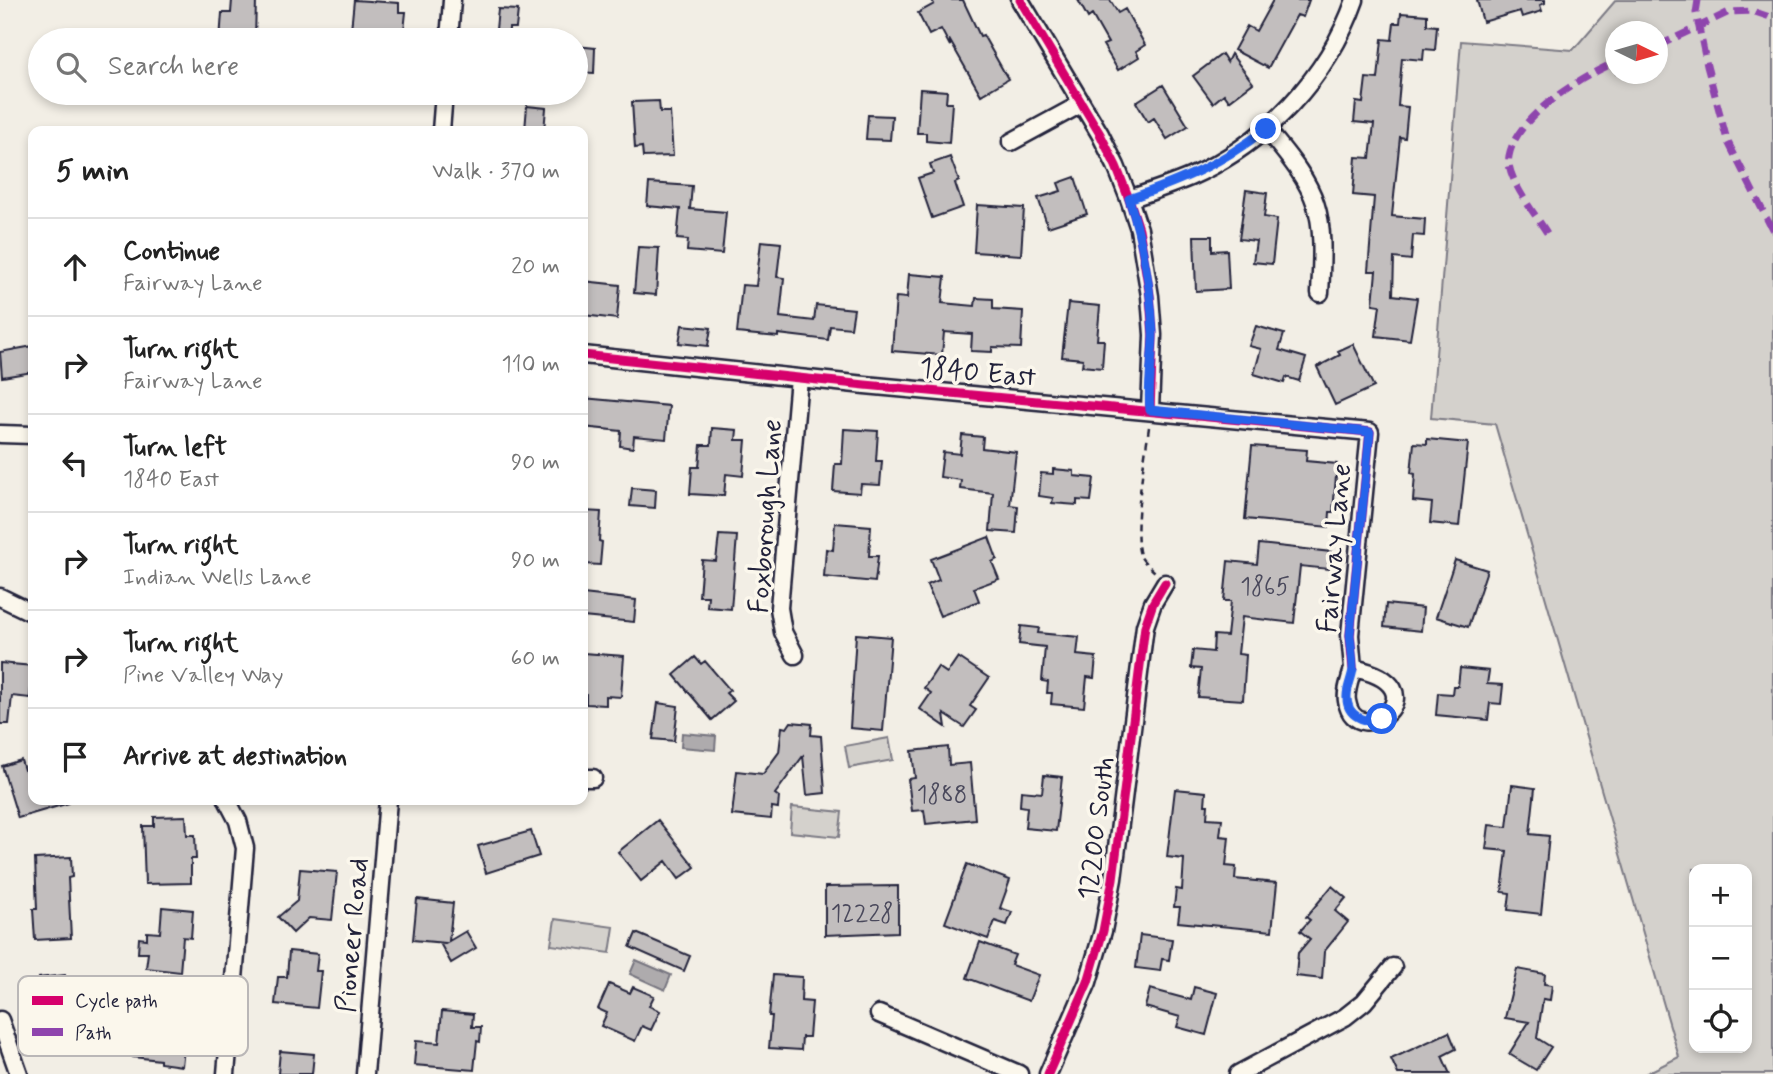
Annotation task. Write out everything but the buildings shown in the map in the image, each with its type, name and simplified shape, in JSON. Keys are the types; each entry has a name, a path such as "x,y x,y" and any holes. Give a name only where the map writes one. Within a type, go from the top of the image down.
{"street":[{"path":"450,28 452,0"},
{"path":"1020,0 1116,166 1139,229 1150,296 1153,335 1150,410"},
{"path":"1129,199 1190,177 1229,156 1266,129 1287,109 1323,64 1356,0"},
{"path":"1011,142 1082,104"},
{"path":"441,126 443,105"},
{"path":"1266,129 1303,175 1318,207 1323,241 1320,293"},
{"name":"1840 East","path":"588,356 1370,432"},
{"name":"Foxborough Lane","path":"795,654 783,632 779,608 799,378"},
{"name":"Fairway Lane","path":"1353,668 1350,635 1370,432"},
{"path":"0,434 28,435"},
{"name":"12200 South","path":"1048,1074 1088,982 1103,931 1113,879 1145,626 1153,603 1165,583"},
{"path":"0,597 28,611"},
{"path":"230,805 239,821 245,848 234,976"},
{"name":"Pioneer Road","path":"365,1074 388,805"},
{"path":"1238,1074 1345,1017 1364,1002 1392,967"},
{"path":"879,1014 1019,1074"},
{"path":"0,1020 11,1071"},
{"path":"226,1074 228,1056"}],"path":[{"path":"1150,410 1138,536 1140,557 1165,583"}],"shaded area":[{"path":"1616,0 1773,0 1773,1074 1645,1074 1679,1057 1495,424 1431,418 1461,41 1573,50"},
{"path":"682,733 716,736 715,750 681,747"},
{"path":"889,738 893,760 849,768 845,746"},
{"path":"792,807 842,812 839,837 790,832"},
{"path":"555,919 614,927 610,953 551,945"},
{"path":"636,960 671,975 665,990 630,974"}],"marked path":[{"path":"1698,0 1696,13 1727,140 1773,231"},
{"path":"1668,41 1729,12 1752,11 1773,18"},
{"path":"1547,233 1522,196 1512,174 1509,156 1514,141 1524,127 1552,100 1605,68"}],"cycle path":[{"path":"1020,0 1100,134 1116,166 1139,229 1150,296 1153,335 1150,410"},
{"path":"588,356 865,385 1370,432 1350,635 1353,668"},
{"path":"1048,1074 1088,982 1103,931 1113,879 1145,626 1153,603 1165,583"}],"route":[{"path":"1266,129 1240,149 1190,177 1129,199 1139,229 1150,296 1153,335 1150,410 1370,432 1350,635 1353,668 1347,701 1354,715 1360,719 1382,719"}]}
